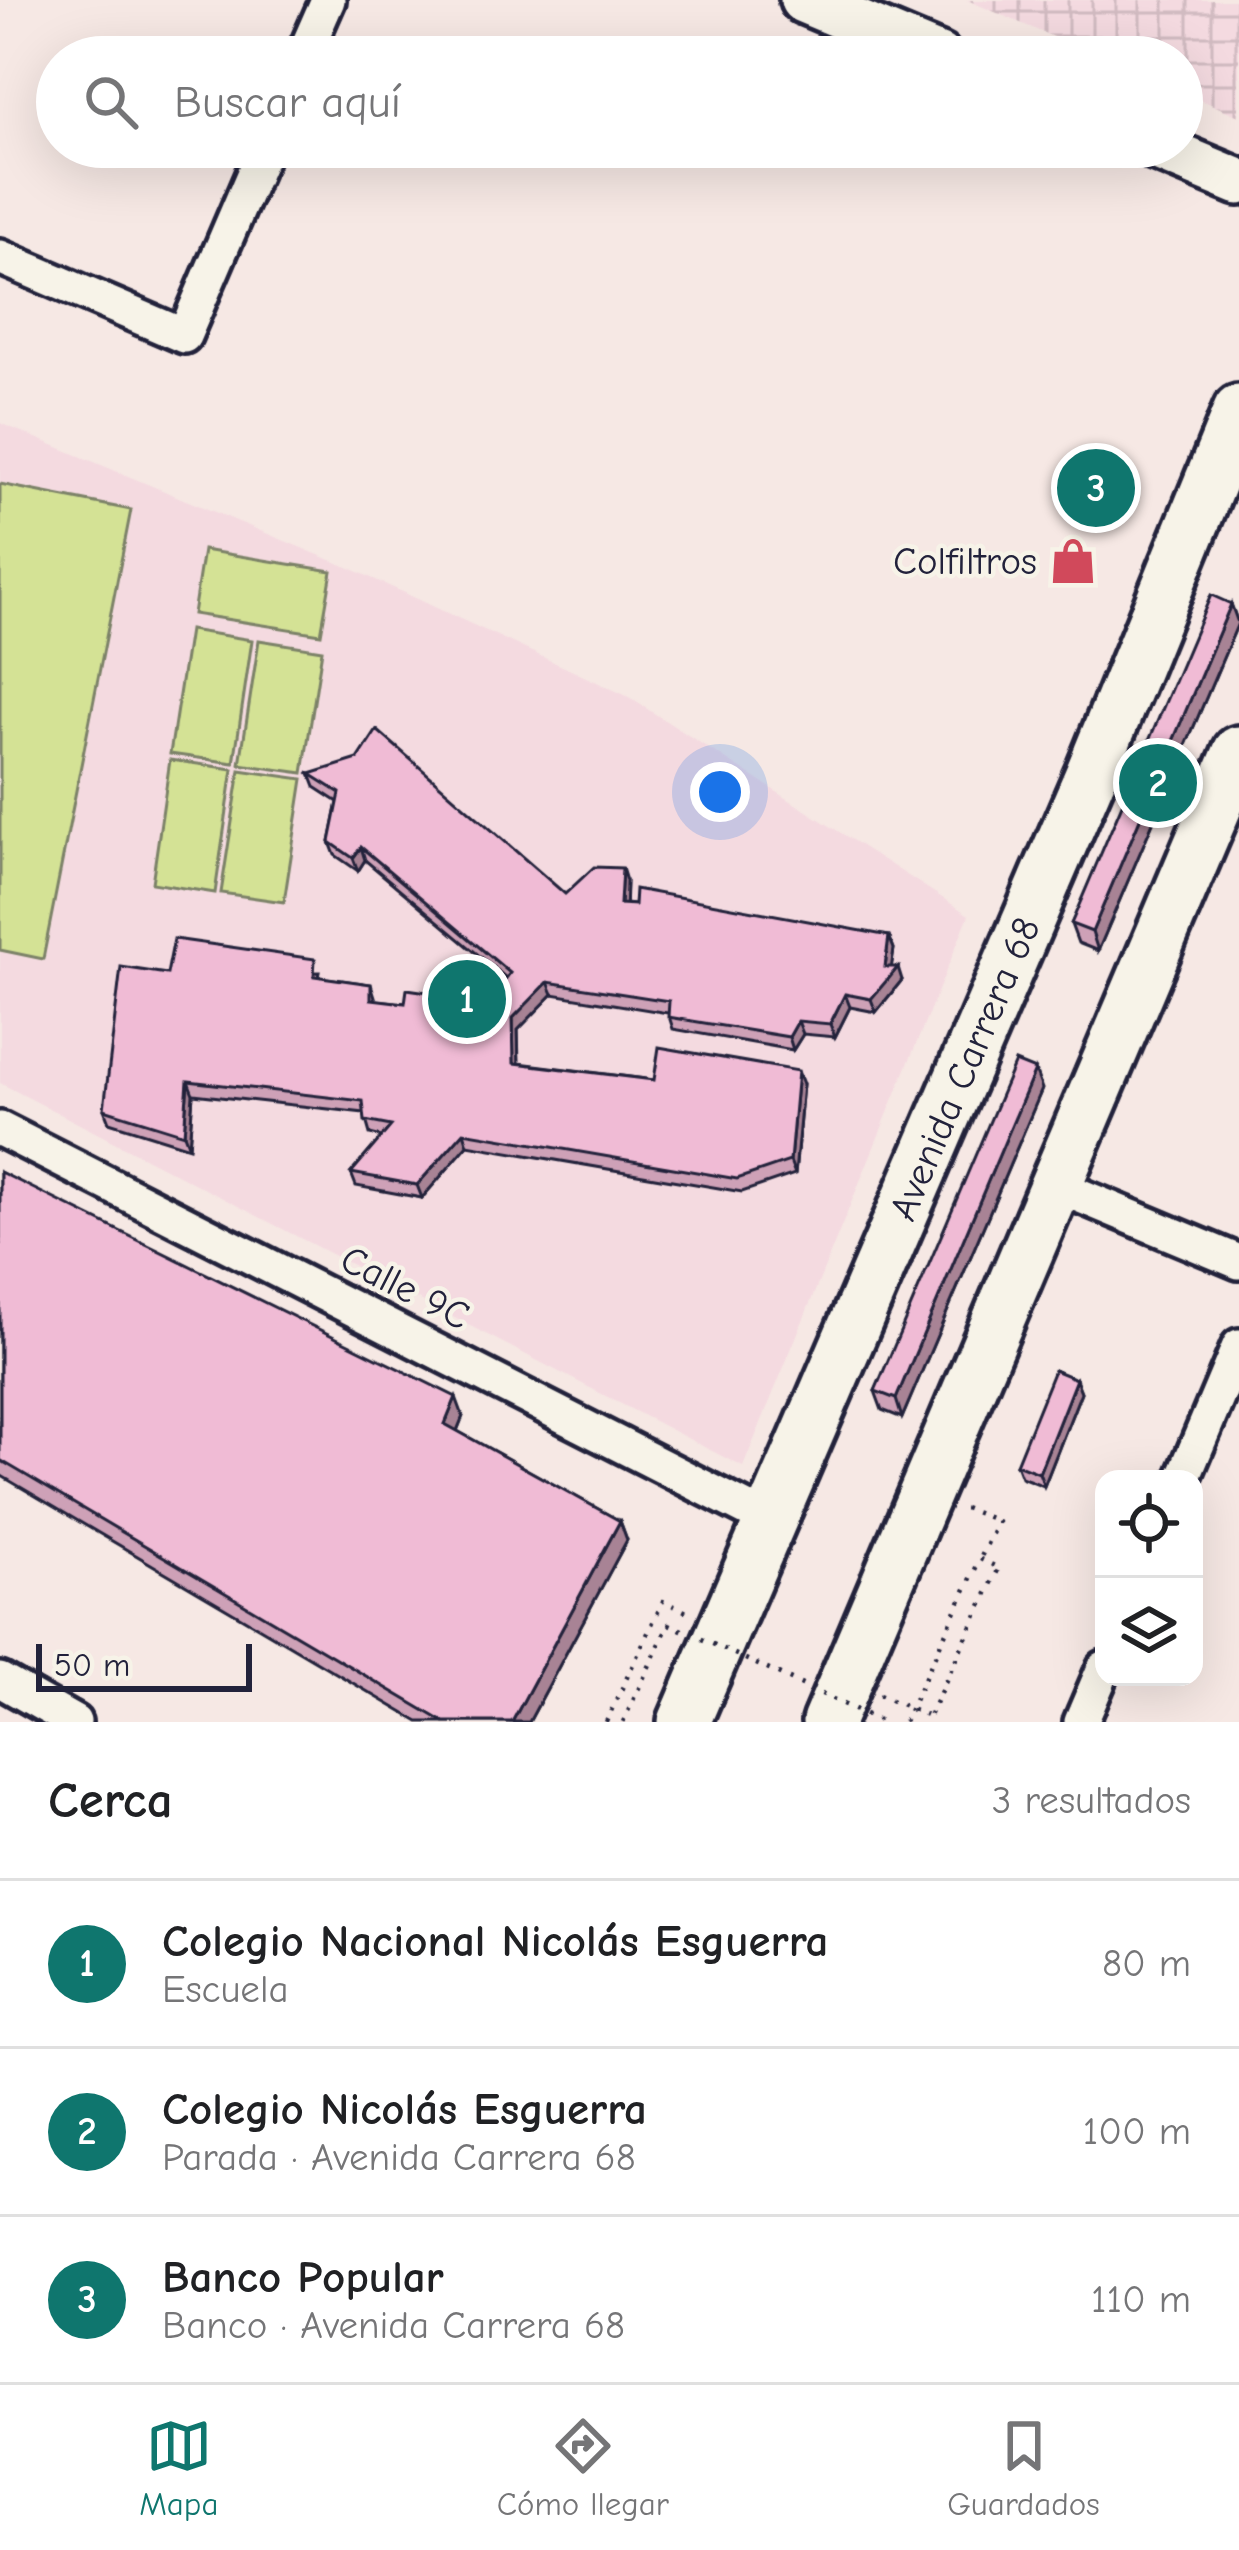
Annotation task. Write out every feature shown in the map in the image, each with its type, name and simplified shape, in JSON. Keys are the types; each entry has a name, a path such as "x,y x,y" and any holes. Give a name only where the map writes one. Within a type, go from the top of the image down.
{"main road":[{"name":"Avenida Carrera 68","path":"684,1722 1239,411"},
{"path":"828,1722 1239,752"}],"street":[{"path":"313,36 328,0"},
{"path":"803,0 889,36"},
{"path":"1203,167 1239,182"},
{"path":"0,257 184,336 256,168"},
{"name":"Calle 9C","path":"0,1129 772,1522"},
{"path":"1057,1186 1239,1262"},
{"path":"1187,1470 1239,1346"},
{"path":"0,1680 74,1722"},
{"path":"1082,1722 1097,1686"}],"path":[{"path":"904,1722 998,1521 959,1505"},
{"path":"878,1694 929,1717 998,1568 980,1559"},
{"path":"606,1722 663,1601 692,1615"},
{"path":"623,1722 669,1624 883,1722"}],"shaded area":[{"path":"967,0 1239,0 1239,116 1203,101 1203,36 1051,36"},
{"path":"0,423 350,568 627,696 969,915 743,1467 0,1083"}],"green space":[{"path":"0,484 131,510 43,959 0,950"},
{"path":"203,550 332,571 321,634 193,614"},
{"path":"189,630 252,640 234,763 170,754"},
{"path":"259,640 322,650 303,773 240,764"},
{"path":"170,760 233,769 215,893 152,883"},
{"path":"240,770 303,779 284,902 221,893"}],"building":[{"path":"1211,595 1231,604 1092,932 1071,924"},
{"path":"377,730 565,894 594,867 622,868 620,904 634,905 635,889 889,936 885,967 898,967 871,999 845,994 830,1024 798,1021 789,1037 668,1017 669,1001 548,982 513,1018 514,1063 654,1080 659,1047 798,1071 790,1161 737,1179 464,1132 417,1185 351,1173 391,1126 365,1121 363,1101 188,1081 184,1134 104,1109 121,967 167,974 174,939 315,959 314,976 371,984 371,999 405,1003 407,989 489,1001 510,973 361,847 353,858 330,842 340,793 310,774 358,759"},
{"path":"1015,1062 1035,1070 896,1399 875,1391"},
{"path":"0,1172 456,1397 445,1424 620,1521 512,1722 444,1722 0,1460"},
{"path":"1054,1370 1076,1379 1039,1473 1016,1464"}],"place":[{"name":"Banco Popular","path":"1096,488"},
{"name":"Colfiltros","path":"1073,561"},
{"name":"Colegio Nicolás Esguerra","path":"1158,783"},
{"name":"Colegio Nacional Nicolás Esguerra","path":"467,999"}]}
